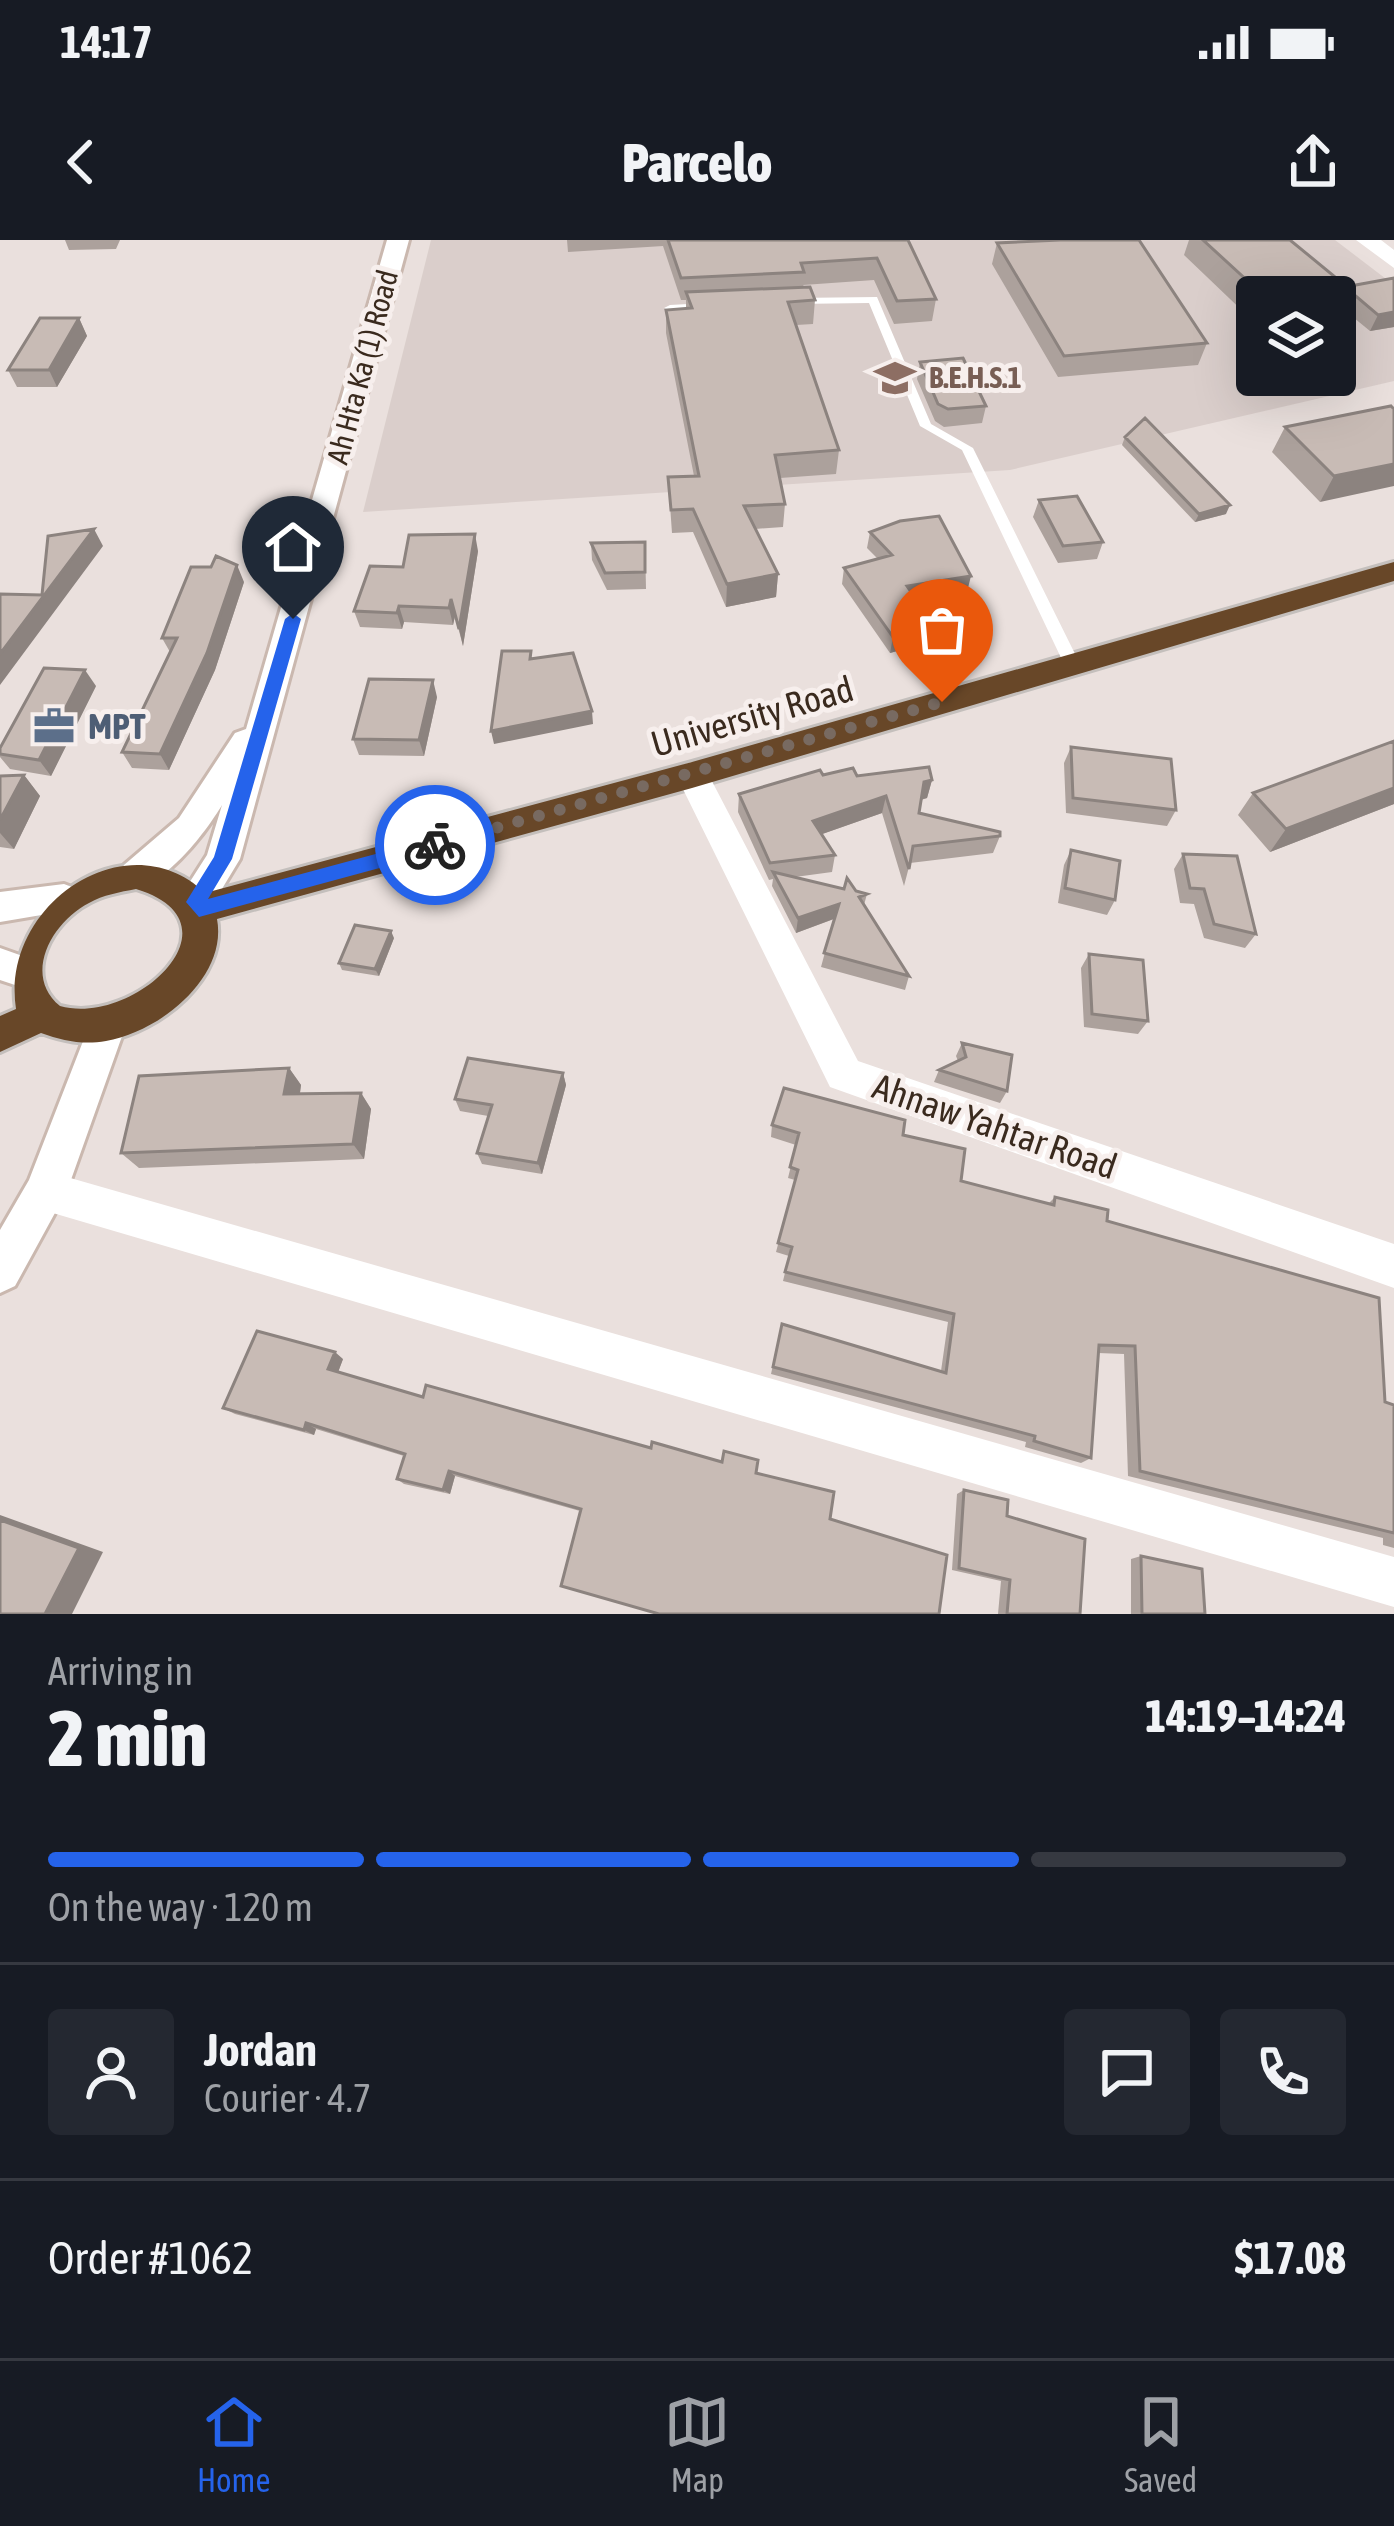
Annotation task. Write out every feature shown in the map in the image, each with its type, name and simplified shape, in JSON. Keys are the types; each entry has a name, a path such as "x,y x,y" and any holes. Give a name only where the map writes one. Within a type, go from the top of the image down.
{"highway":[{"name":"University Road","path":"197,906 692,776 1394,572"},
{"path":"0,1035 32,932 64,899 100,882 136,875 181,888 197,906 203,935 194,964 173,991 143,1012 106,1025 70,1026 16,987"}],"street":[{"name":"Ah Hta Ka (1) Road","path":"197,906 223,859 398,240"},
{"path":"1367,240 1394,261"},
{"path":"136,875 191,827 270,703"},
{"name":"Ahnaw Yahtar Road","path":"692,776 844,1074 1394,1266"},
{"path":"0,907 64,899"},
{"path":"0,1271 46,1191 106,1025"},
{"path":"46,1191 1394,1582"}],"lane":[{"path":"789,301 873,299 928,430 967,448 1072,664"},
{"path":"670,308 718,305"}],"shaded area":[{"name":"B.E.H.S.1","path":"431,240 1335,240 1394,285 1394,381 1356,390 1356,276 1236,276 1236,396 1329,396 1010,470 363,512"}],"building":[{"path":"668,240 908,240 936,299 897,301 877,258 801,263 804,272 681,278"},
{"path":"1139,240 1207,343 1064,356 997,243"},
{"path":"1203,240 1290,240 1334,276 1242,276"},
{"path":"1394,278 1394,312 1378,315 1356,296 1356,285"},
{"path":"810,287 815,300 788,302 839,450 775,455 785,504 744,506 778,574 727,584 693,509 671,510 668,477 699,476 666,310 692,308 686,292"},
{"path":"40,318 79,318 49,370 8,370"},
{"path":"963,358 986,406 948,409 938,404 920,362"},
{"path":"1391,406 1394,464 1334,476 1285,427"},
{"path":"1145,418 1230,505 1199,514 1125,437"},
{"path":"1077,496 1103,542 1063,546 1039,500"},
{"path":"939,516 971,576 907,586 935,626 893,637 844,568 892,555 870,532 900,521"},
{"path":"94,529 0,654 0,594 42,595 48,536"},
{"path":"475,534 459,629 451,599 449,608 354,611 370,566 403,567 409,535"},
{"path":"645,542 645,572 605,573 591,543"},
{"path":"216,556 237,565 207,653 160,754 122,752 177,638 162,638 191,567 211,567"},
{"path":"502,651 531,651 530,659 573,653 592,711 491,731"},
{"path":"44,668 85,670 39,760 0,754 0,748"},
{"path":"369,679 433,680 419,740 353,739"},
{"path":"1394,741 1394,788 1286,829 1253,793"},
{"path":"1071,747 1171,759 1176,810 1073,798"},
{"path":"929,767 932,780 924,782 919,813 1000,832 1000,836 913,846 909,869 886,796 813,821 835,855 770,863 739,794 820,770 823,775 853,768 857,776"},
{"path":"24,775 0,820 0,776"},
{"path":"1071,850 1120,861 1115,900 1065,888"},
{"path":"1183,854 1237,856 1256,934 1214,924 1204,889 1190,888"},
{"path":"773,872 844,889 847,878 856,891 867,894 859,897 909,976 824,953 839,904 798,918"},
{"path":"355,925 391,931 375,969 339,963"},
{"path":"1089,954 1143,960 1148,1021 1092,1014"},
{"path":"962,1043 1012,1055 1007,1091 939,1070 966,1057"},
{"path":"468,1058 563,1073 538,1163 477,1153 492,1105 455,1099"},
{"path":"289,1068 284,1094 361,1093 353,1144 121,1153 139,1076"},
{"path":"784,1088 905,1120 903,1135 965,1149 961,1181 1054,1205 1055,1197 1108,1210 1107,1221 1379,1298 1385,1402 1394,1405 1394,1533 1140,1471 1135,1346 1099,1345 1091,1458 1034,1441 1035,1436 773,1367 782,1324 946,1373 954,1314 785,1272 792,1247 778,1243 798,1170 790,1167 799,1133 772,1125"},
{"path":"257,1331 335,1352 328,1369 423,1397 426,1385 651,1448 652,1442 722,1462 724,1451 758,1460 756,1473 834,1492 830,1519 947,1555 939,1614 659,1614 561,1586 581,1509 449,1471 443,1490 397,1479 405,1454 306,1423 304,1430 223,1408"},
{"path":"964,1490 1008,1500 1007,1516 1085,1539 1080,1614 1007,1614 1010,1580 959,1568"},
{"path":"0,1520 79,1548 45,1614 0,1614"},
{"path":"1141,1556 1202,1569 1205,1614 1142,1614"}],"way so far":[{"path":"435,845 942,702"}],"place":[{"name":"B.E.H.S.1","path":"895,378"},
{"name":"MPT","path":"54,726"}],"route":[{"path":"293,619 223,859 195,902 199,909 435,845"}]}
